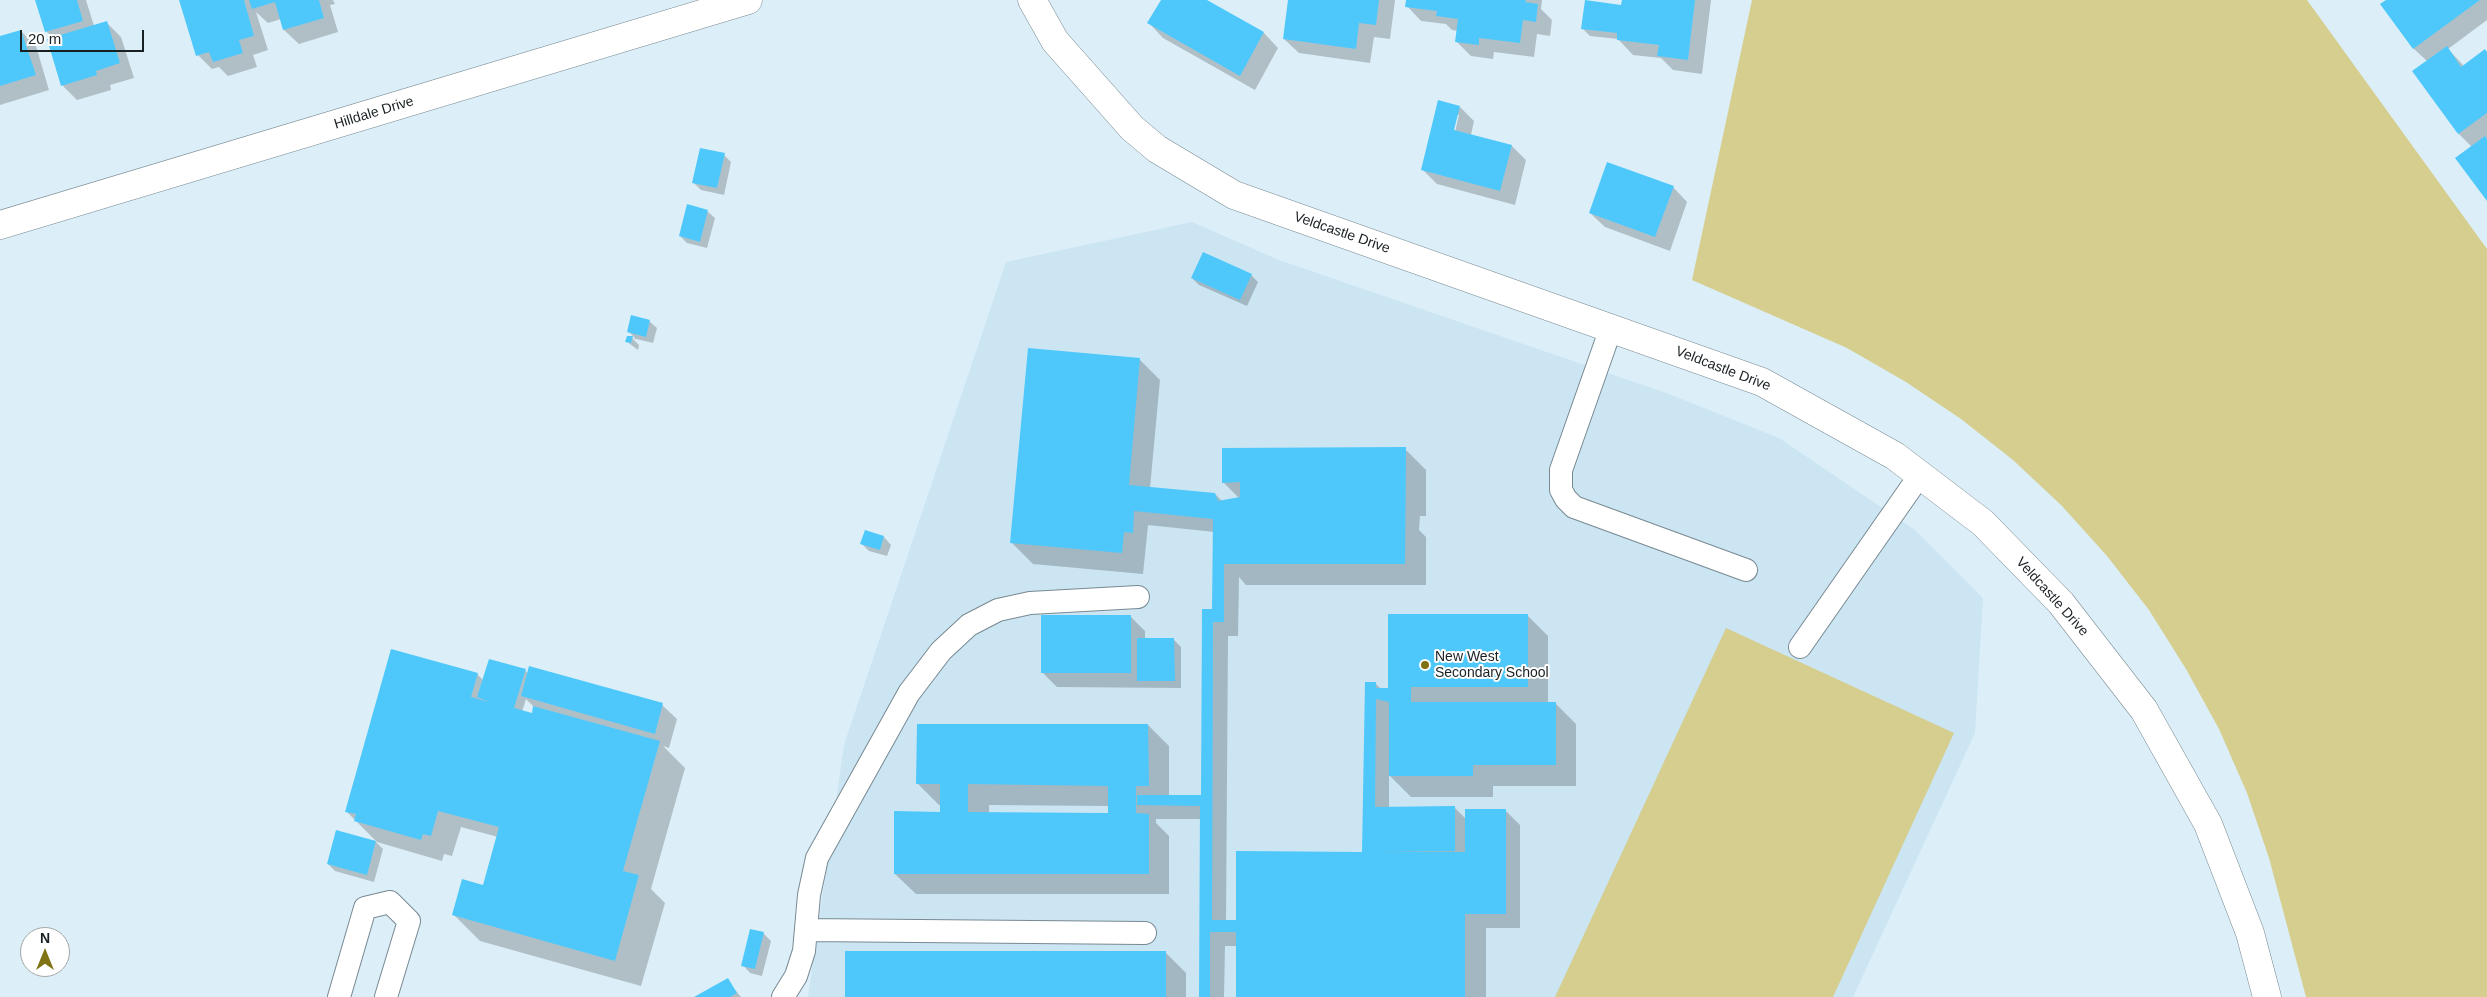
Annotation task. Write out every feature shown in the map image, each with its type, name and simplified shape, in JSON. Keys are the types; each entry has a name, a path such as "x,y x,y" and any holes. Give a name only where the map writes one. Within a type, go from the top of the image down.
{"street":[{"name":"Hilldale Drive","path":"0,225 748,0"},
{"name":"Veldcastle Drive","path":"1032,0 1055,41 1132,128 1157,149 1234,195 1762,382 1895,456 1983,523 2061,604 2144,710 2208,824 2250,933 2267,997"}],"lane":[{"path":"1611,328 1561,470 1561,490 1566,499 1574,507 1746,570"},
{"path":"1800,647 1920,475"},
{"path":"784,997 796,976 804,951 809,895 817,858 909,693 941,651 969,625 998,610 1030,603 1138,597"},
{"path":"339,997 365,908 390,902 409,921 386,997"},
{"path":"806,930 1145,933"}],"shaded area":[{"path":"1752,0 2307,0 2487,249 2487,997 2306,997 2269,858 2247,793 2219,729 2186,669 2149,610 2107,556 2062,506 2013,460 1961,419 1906,382 1847,348 1692,280"},
{"name":"New West Secondary School","path":"1192,222 1279,260 1669,394 1779,438 1915,530 1983,598 1975,733 1853,997 808,997 844,745 1006,262"},
{"path":"1726,628 1954,733 1833,997 1555,997"}],"building":[{"path":"35,0 77,0 83,21 45,32"},
{"path":"179,0 244,0 254,36 239,40 243,53 213,62 209,52 196,56"},
{"path":"249,0 319,0 324,18 283,30 275,2 252,9"},
{"path":"1161,0 1207,0 1264,32 1240,76 1147,23"},
{"path":"1288,0 1379,0 1376,25 1359,23 1356,49 1283,39"},
{"path":"1406,0 1526,0 1525,2 1538,4 1536,22 1523,20 1520,43 1479,38 1479,45 1455,42 1458,19 1436,16 1437,11 1405,7"},
{"path":"1585,0 1621,5 1622,0 1695,0 1688,60 1657,56 1659,45 1617,40 1617,33 1581,29"},
{"path":"2386,0 2480,0 2413,49 2380,4"},
{"path":"107,21 120,63 96,71 97,75 61,86 47,39"},
{"path":"21,30 36,75 0,86 0,36"},
{"path":"2447,46 2461,67 2485,49 2487,52 2487,113 2458,134 2412,71"},
{"path":"1438,100 1460,106 1454,130 1512,145 1500,191 1421,170"},
{"path":"2485,136 2487,139 2487,201 2455,158"},
{"path":"700,148 725,153 717,188 692,183"},
{"path":"1607,162 1674,186 1655,237 1589,213"},
{"path":"687,204 708,210 700,242 679,236"},
{"path":"1203,252 1252,274 1240,300 1191,278"},
{"path":"631,315 650,320 646,337 627,332"},
{"path":"627,336 633,336 631,343 625,342"},
{"path":"1028,348 1140,358 1129,485 1215,493 1218,501 1240,497 1240,482 1222,483 1222,448 1406,447 1405,564 1224,564 1224,622 1213,622 1212,920 1236,920 1236,851 1362,852 1365,682 1376,682 1376,688 1388,688 1388,614 1528,614 1528,687 1411,687 1411,702 1556,702 1556,765 1473,765 1473,776 1389,776 1389,702 1376,699 1375,807 1455,806 1455,851 1377,852 1465,852 1465,809 1506,809 1506,914 1465,914 1465,997 1236,997 1236,932 1210,932 1210,997 1199,997 1200,806 1137,805 1137,795 1201,795 1202,609 1212,609 1213,519 1134,511 1133,533 1124,532 1122,553 1010,543"},
{"path":"865,530 884,536 880,550 860,544"},
{"path":"1041,615 1131,615 1131,673 1041,673"},
{"path":"1137,638 1174,638 1175,681 1137,681"},
{"path":"391,649 478,673 471,697 489,702 477,697 489,659 526,669 514,708 532,713 533,706 660,741 623,871 639,875 615,961 452,915 462,879 483,885 499,827 438,811 431,836 423,834 421,840 354,821 356,814 345,812"},
{"path":"529,666 663,703 655,734 521,696"},
{"path":"917,724 1148,724 1149,786 1136,786 1136,813 1149,814 1149,874 894,874 894,811 940,812 940,784 916,784","holes":["968,784 1108,786 1108,813 968,812"]},
{"path":"336,830 376,841 367,875 327,864"},
{"path":"750,929 764,932 755,969 741,966"},
{"path":"845,951 1166,951 1166,997 845,997"},
{"path":"728,978 737,993 730,997 694,997"}],"place":[{"name":"New West Secondary School","path":"1425,665"}]}
